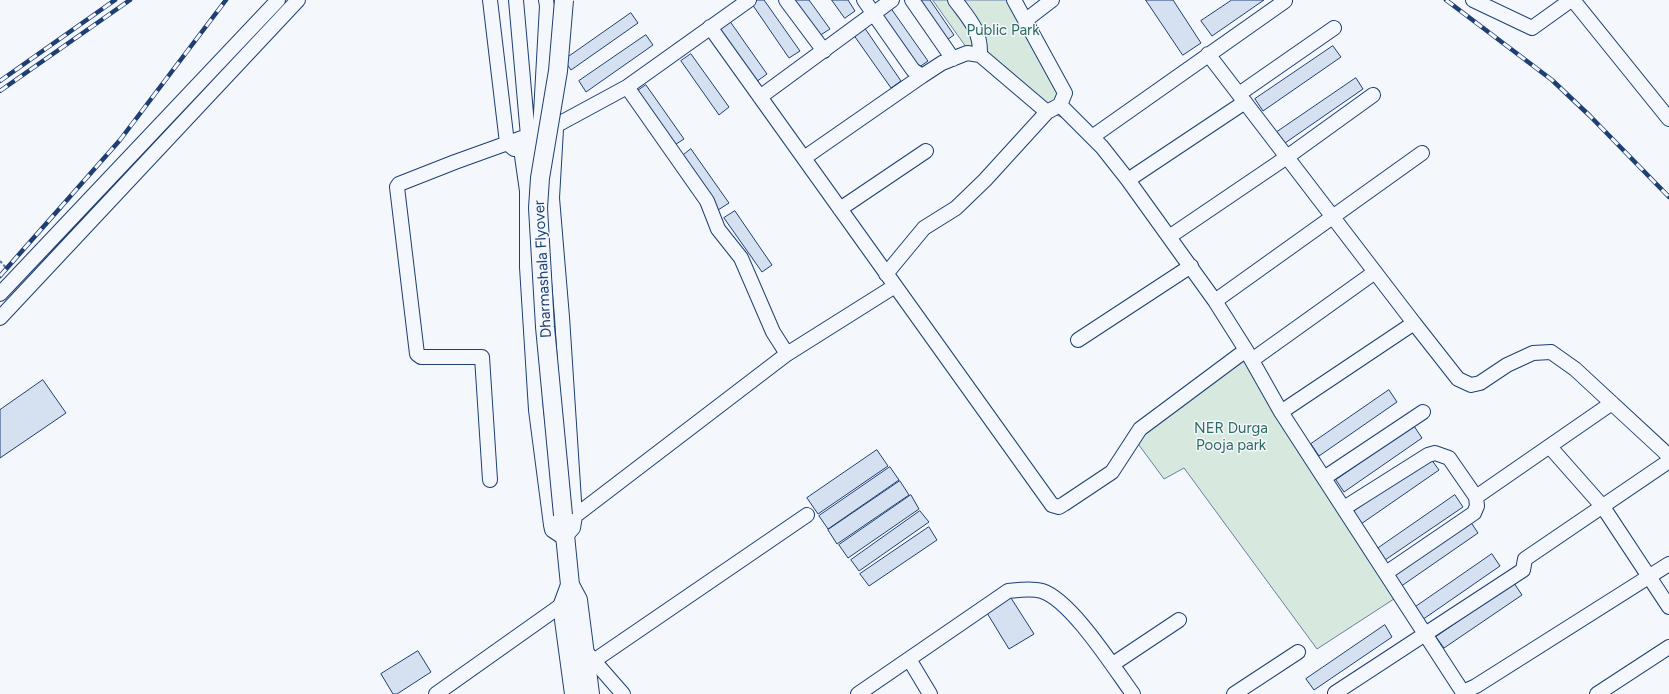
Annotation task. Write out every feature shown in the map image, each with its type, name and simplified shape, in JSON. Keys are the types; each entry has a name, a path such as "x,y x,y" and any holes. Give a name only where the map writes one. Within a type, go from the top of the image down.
{"main road":[{"name":"Dharmashala Flyover","path":"564,0 558,71 543,162 538,208 544,320 569,516 564,538 570,596"},
{"path":"570,596 589,655 578,693"},
{"path":"570,596 564,620 578,693"}],"street":[{"path":"0,294 278,0"},
{"path":"0,318 298,0"},
{"path":"490,0 507,143 522,156"},
{"path":"516,0 534,134 522,156 527,191"},
{"path":"546,0 547,6 527,191 527,267 536,410 551,525 552,530 564,538"},
{"path":"490,480 483,359 480,356 418,357 396,190 399,184 555,126 627,87 749,0"},
{"path":"786,0 824,50"},
{"path":"864,0 914,70 922,76"},
{"path":"760,97 892,0"},
{"path":"912,0 953,59"},
{"path":"955,0 979,36 980,55"},
{"path":"886,274 924,228 956,208 985,180 1047,112 1060,105 1065,93 1014,0"},
{"path":"1026,20 1052,0"},
{"path":"1472,0 1532,28 1572,0 1669,119"},
{"path":"1092,137 1285,1"},
{"path":"710,27 1052,505 1059,507 1112,472 1140,429 1375,272"},
{"path":"1128,180 1242,98 1334,28"},
{"path":"804,158 922,76 967,53 980,55 1047,112"},
{"path":"1208,54 1458,379 1471,385 1480,383 1507,365 1533,353 1551,352 1575,369 1669,456"},
{"path":"627,87 706,201 718,229 741,258 773,332 787,354"},
{"path":"1169,237 1287,157 1373,95"},
{"path":"1060,105 1092,137 1128,180 1215,301 1249,355 1281,412 1463,693 1649,578 1669,564"},
{"path":"555,126 552,198 562,317 569,516"},
{"path":"840,209 926,151"},
{"path":"1215,301 1422,153"},
{"path":"1078,340 1191,266"},
{"path":"569,516 787,354 895,286"},
{"path":"1281,412 1414,323"},
{"path":"1476,497 1612,403"},
{"path":"1324,478 1423,412"},
{"path":"1550,447 1603,507 1669,607"},
{"path":"1344,508 1428,455 1435,453 1449,458 1476,497 1477,506 1474,513 1386,573"},
{"path":"1335,693 1524,570 1525,559 1669,461"},
{"path":"623,694 589,655 807,516"},
{"path":"858,694 1008,591 1024,589 1042,591 1068,608 1113,664 1133,694"},
{"path":"436,694 570,596"},
{"path":"1113,664 1179,620"},
{"path":"1597,694 1669,647"},
{"path":"1234,694 1298,652"},
{"path":"909,659 930,694"}],"green space":[{"name":"Public Park","path":"933,0 1022,0 1078,124 1049,112 969,51"},
{"name":"NER Durga Pooja park","path":"1247,352 1397,597 1317,649 1184,468 1164,479 1136,441"}],"building":[{"path":"758,0 764,0 800,51 789,58 752,4"},
{"path":"794,0 809,0 830,29 819,36"},
{"path":"832,0 848,0 855,11 845,18"},
{"path":"914,0 930,0 954,35 944,42"},
{"path":"1146,0 1173,0 1201,43 1183,55"},
{"path":"1232,0 1264,0 1212,36 1201,21"},
{"path":"890,7 928,61 918,68 880,14"},
{"path":"631,13 638,23 571,70 564,60"},
{"path":"729,20 767,74 756,82 719,28"},
{"path":"864,27 901,81 891,88 853,34"},
{"path":"646,35 653,45 586,92 579,81"},
{"path":"1333,46 1341,57 1263,111 1255,99"},
{"path":"691,54 729,107 719,115 681,61"},
{"path":"1356,78 1363,89 1285,143 1277,132"},
{"path":"646,85 684,139 673,146 636,92"},
{"path":"691,149 729,203 718,210 681,157"},
{"path":"735,211 772,265 762,272 724,218"},
{"path":"43,380 66,413 0,458 0,410"},
{"path":"1389,390 1397,402 1319,456 1311,444"},
{"path":"1414,426 1422,438 1344,492 1336,480"},
{"path":"877,450 888,466 818,514 807,498"},
{"path":"1431,459 1439,470 1361,524 1353,512"},
{"path":"890,467 899,480 828,529 819,516"},
{"path":"900,481 909,495 837,544 828,530"},
{"path":"911,495 919,509 848,558 839,545"},
{"path":"1455,495 1463,507 1385,560 1377,549"},
{"path":"920,511 929,522 859,571 851,560"},
{"path":"1470,521 1478,533 1400,587 1392,575"},
{"path":"929,527 937,540 869,586 860,574"},
{"path":"1492,554 1500,566 1422,620 1414,608"},
{"path":"1514,583 1522,595 1444,648 1436,637"},
{"path":"1011,598 1034,634 1009,649 987,613"},
{"path":"1385,625 1392,637 1314,690 1306,679"},
{"path":"418,651 431,672 397,694 393,694 381,674"}],"railway":[{"path":"0,81 115,0"},
{"path":"0,91 130,0"},
{"path":"0,276 120,140 226,0"},
{"path":"1446,0 1552,80 1590,116 1669,197"}]}
